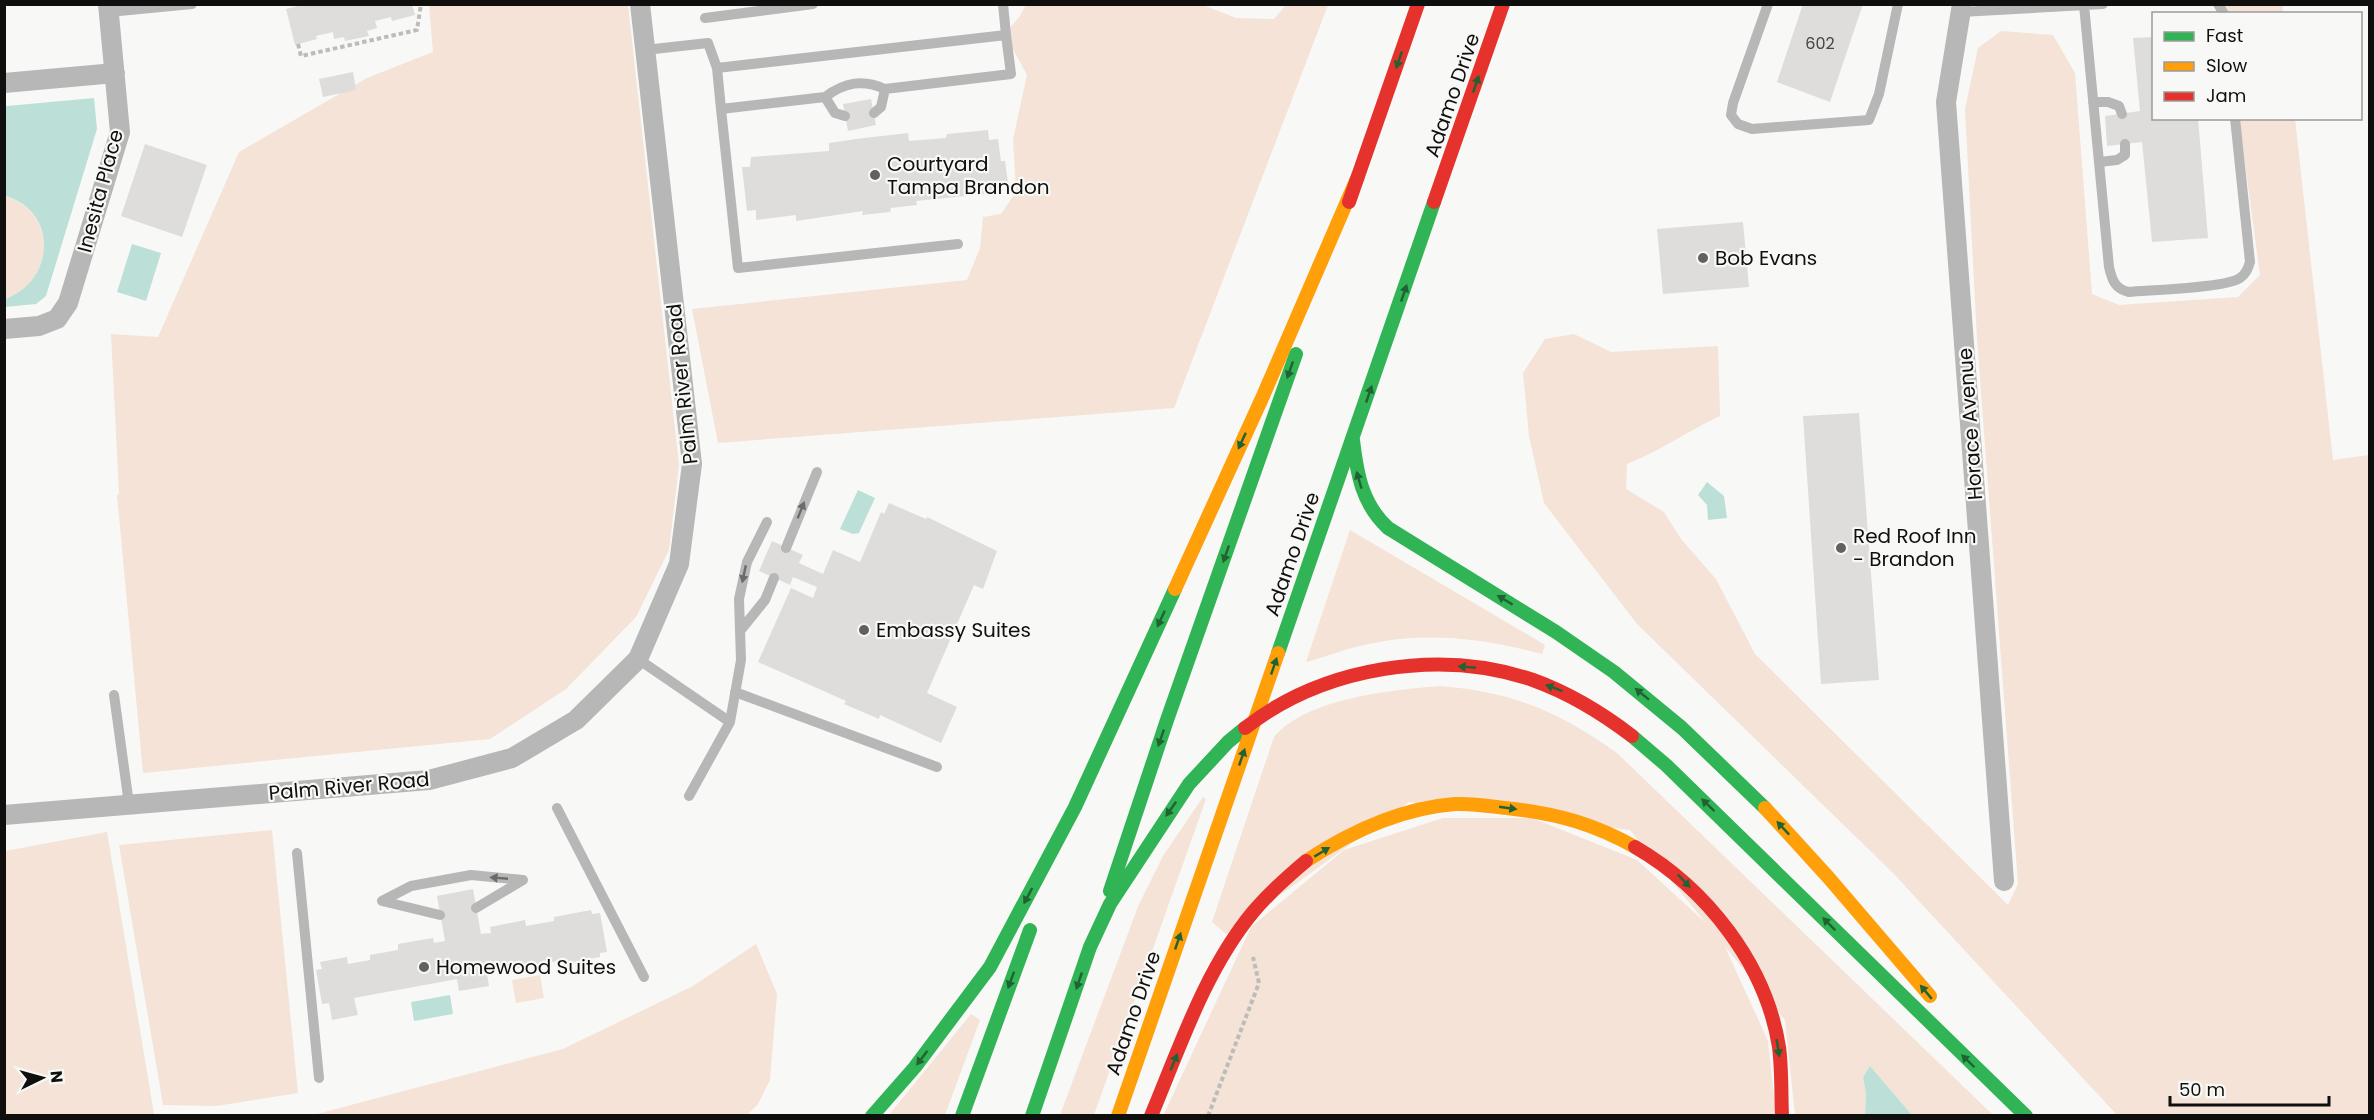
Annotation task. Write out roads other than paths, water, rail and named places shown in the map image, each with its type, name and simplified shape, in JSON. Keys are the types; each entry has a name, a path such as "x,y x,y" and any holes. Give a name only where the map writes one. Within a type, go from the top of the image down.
{"main road":[{"path":"1032,1116 1167,720 1418,4"},
{"name":"Adamo Drive","path":"1118,1116 1503,4"},
{"path":"872,1116 915,1066 990,967 1075,807 1263,396 1358,176"},
{"path":"1353,440 1356,469 1362,490 1370,508 1383,524 1555,630 1641,693 1686,732 1754,796 1823,871 1942,1010"},
{"path":"1098,926 1130,870 1185,789 1206,763 1254,722 1314,688 1353,675 1421,665 1450,665 1501,671 1557,688 1615,721 1666,765 2026,1116"},
{"path":"1151,1116 1216,966 1250,914 1306,862 1342,840 1375,824 1448,804 1486,805 1557,814 1617,836 1675,872 1723,922 1756,978 1779,1046 1782,1116"},
{"path":"962,1116 1075,807"},
{"path":"1965,1037 2033,1116"}],"street":[{"name":"Palm River Road","path":"4,815 429,780 512,758 576,720 638,659 680,564 692,464 640,4"},
{"name":"Inesita Place","path":"4,329 39,326 57,319 68,303 120,132 108,8"},
{"name":"Horace Avenue","path":"1962,8 1946,102 2004,881"},
{"path":"4,83 115,73"}],"lane":[{"path":"108,8 192,4"},
{"path":"721,109 825,97 839,86 870,82 885,89 1011,74 1003,4"},
{"path":"1767,4 1731,115 1738,124 1752,129 1869,120 1879,94 1898,4"},
{"path":"1962,8 2103,4"},
{"path":"705,18 808,5"},
{"path":"2084,6 2109,267 2115,285 2120,290 2128,292 2233,281 2247,271 2250,262 2235,120"},
{"path":"717,68 1006,34"},
{"path":"645,50 708,43 717,68 738,268 958,244"},
{"path":"874,113 882,107 885,89"},
{"path":"825,97 835,113 845,116"},
{"path":"2093,102 2108,102 2119,106 2122,114"},
{"path":"2099,162 2117,160 2125,155 2126,144"},
{"path":"786,548 817,472"},
{"path":"689,796 729,722 741,660 739,599 747,562 767,522"},
{"path":"740,631 765,600 774,578"},
{"path":"638,659 729,722"},
{"path":"735,692 937,767"},
{"path":"114,694 129,804"},
{"path":"557,808 644,977"},
{"path":"297,853 319,1078"},
{"path":"441,915 382,901 411,886 471,875 523,880 476,908"}],"place":[{"name":"Courtyard Tampa Brandon","path":"875,175"},
{"name":"Bob Evans","path":"1703,258"},
{"name":"Red Roof Inn - Brandon","path":"1841,548"},
{"name":"Embassy Suites","path":"864,630"},
{"name":"Homewood Suites","path":"424,967"}]}
